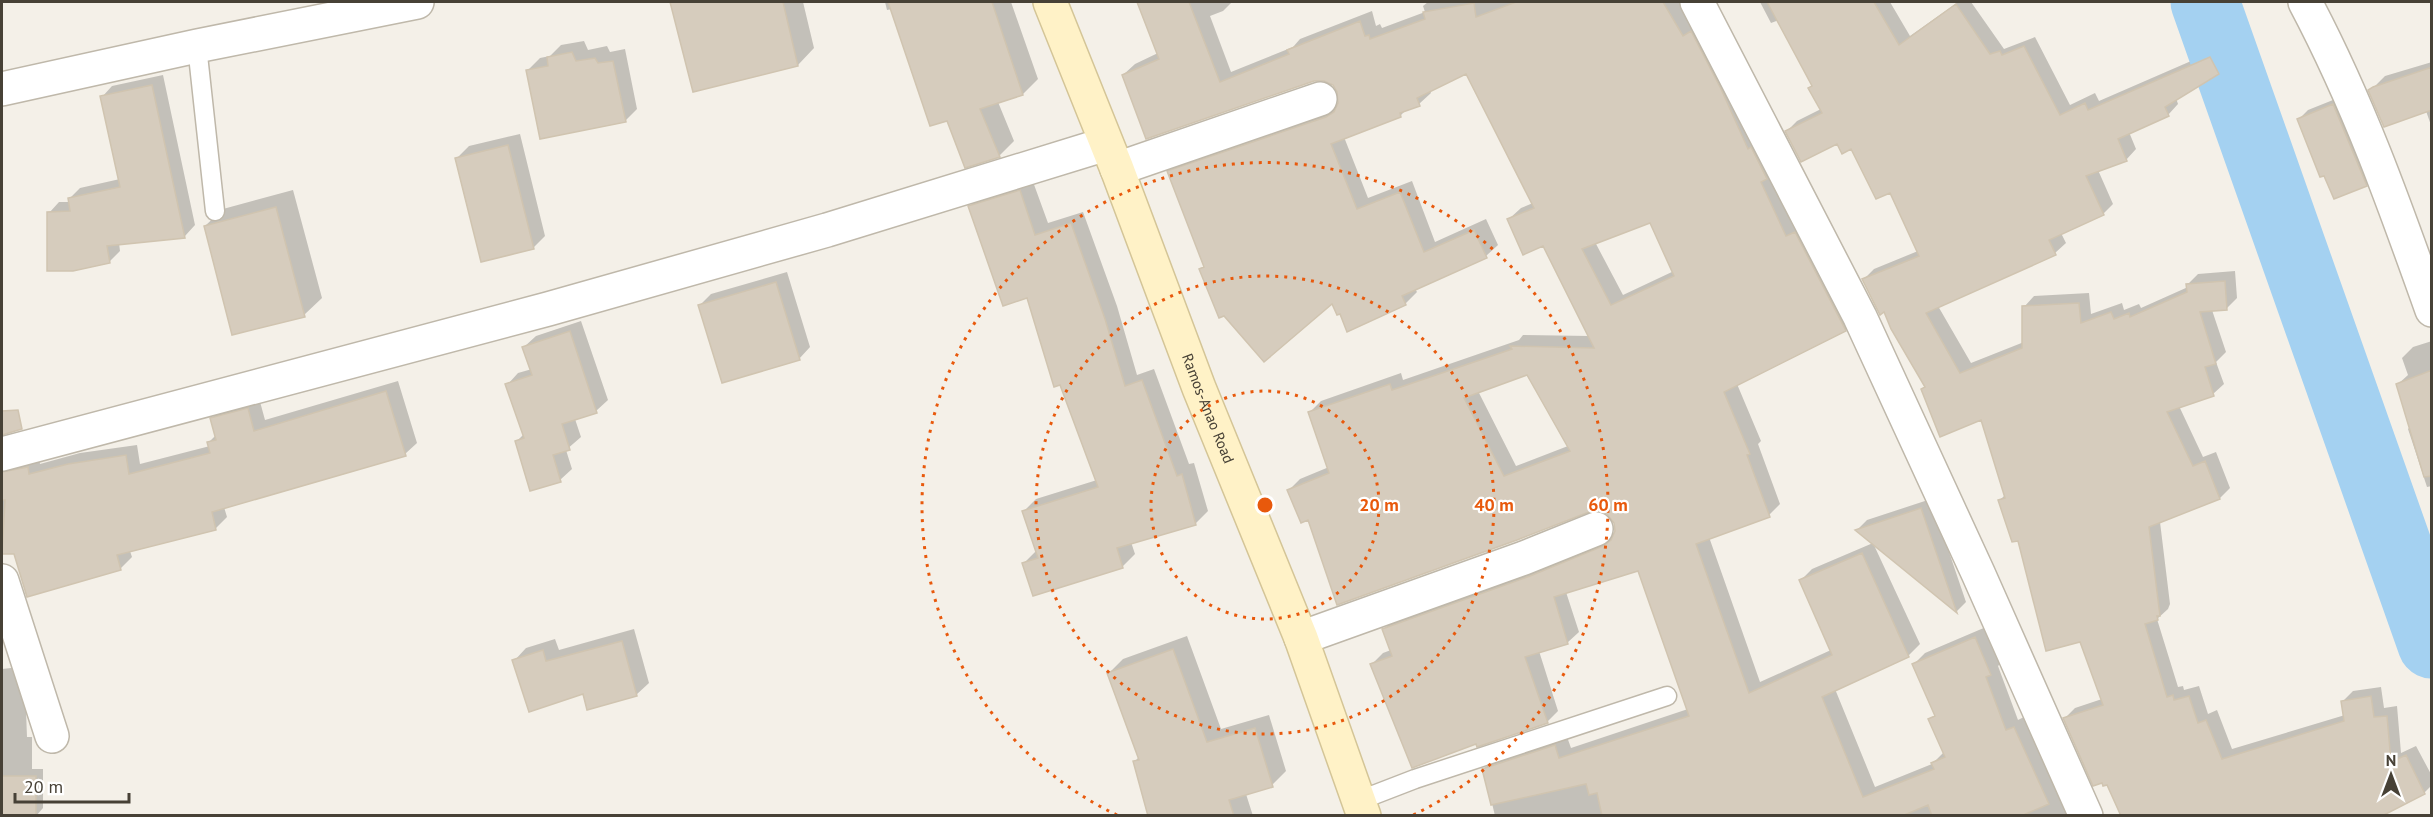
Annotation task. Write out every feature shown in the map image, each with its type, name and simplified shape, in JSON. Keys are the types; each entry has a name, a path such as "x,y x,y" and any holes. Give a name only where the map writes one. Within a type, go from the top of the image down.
{"main road":[{"name":"Ramos-Anao Road","path":"1050,2 1199,388 1301,638 1361,808"}],"street":[{"path":"2,88 417,2"},
{"path":"1697,2 1860,317 1978,573 2086,816"},
{"path":"2305,2 2355,103 2388,186 2432,310"},
{"path":"2,454 548,309 827,230 1111,157 1320,99"},
{"path":"1301,638 1524,558 1596,529"},
{"path":"2,581 52,736"}],"lane":[{"path":"198,46 215,212"},
{"path":"1361,808 1415,778 1667,696"}],"building":[{"path":"670,2 783,2 798,66 693,92"},
{"path":"888,2 992,2 1023,95 980,109 1000,157 965,168 947,121 930,126"},
{"path":"1137,2 1189,2 1220,82 1289,54 1287,50 1360,21 1365,36 1369,35 1370,39 1425,19 1423,12 1474,3 1476,17 1516,2 1663,2 1683,36 1691,31 1748,149 1751,147 1767,179 1761,182 1786,236 1795,232 1846,331 1724,392 1750,454 1747,455 1770,517 1696,544 1749,693 1832,655 1799,580 1862,553 1909,657 1822,697 1863,797 1934,769 1931,763 1945,757 1928,719 1935,716 1912,664 1975,637 1991,675 1986,677 2006,730 2014,727 2049,804 2021,816 1932,816 1928,805 1902,816 1602,816 1597,793 1589,795 1586,784 1491,805 1482,769 1555,745 1559,758 1689,716 1638,571 1554,597 1568,644 1525,657 1548,723 1477,747 1476,744 1412,768 1370,664 1392,656 1382,629 1530,576 1603,546 1611,540 1615,531 1614,523 1607,514 1598,510 1589,512 1337,605 1308,520 1301,523 1287,490 1329,473 1308,412 1390,384 1392,390 1512,349 1510,346 1594,348 1543,246 1523,255 1507,219 1534,208 1466,74 1417,98 1420,106 1400,113 1401,117 1331,144 1357,209 1400,192 1424,252 1474,230 1487,258 1402,296 1406,305 1347,332 1340,314 1337,315 1332,304 1264,362 1224,316 1219,318 1199,269 1204,267 1167,171 1326,117 1334,112 1338,103 1337,92 1333,85 1324,81 1314,81 1146,139 1122,75 1159,59","holes":["1650,223 1674,276 1611,305 1582,249","1527,375 1570,451 1504,476 1464,398"]},
{"path":"1767,2 1874,2 1899,45 1956,4 1990,54 2000,51 2002,55 2024,46 2060,115 2085,103 2088,110 2210,57 2219,74 2165,107 2169,116 2118,139 2127,161 2086,176 2104,215 2049,240 2056,255 1926,313 1960,373 2022,348 2022,306 2079,303 2081,323 2111,312 2114,319 2129,313 2130,317 2187,292 2186,284 2225,281 2227,310 2200,312 2216,364 2205,367 2214,396 2167,412 2193,466 2205,461 2220,499 2149,527 2160,616 2157,616 2158,620 2145,624 2167,697 2173,695 2174,700 2189,696 2198,723 2206,720 2222,759 2344,721 2341,701 2371,696 2374,717 2387,716 2391,762 2406,755 2425,794 2382,816 2121,816 2107,785 2103,786 2102,783 2093,786 2063,718 2103,705 2080,642 2046,651 2018,541 2012,542 1998,500 2005,498 1981,420 1940,437 1921,389 1925,387 1891,329 1884,312 1880,315 1862,279 1919,256 1890,193 1876,199 1851,149 1842,154 1837,144 1801,162 1785,131 1822,113 1808,88 1812,86"},
{"path":"572,52 576,61 595,58 598,63 613,61 626,122 540,139 526,70 548,66 547,57"},
{"path":"2432,67 2432,110 2384,127 2368,90"},
{"path":"152,85 185,238 107,246 110,263 73,271 47,271 47,212 70,211 68,198 120,187 100,96"},
{"path":"2333,104 2367,186 2334,199 2324,176 2320,177 2297,119"},
{"path":"508,145 534,249 481,262 455,158"},
{"path":"1020,190 1035,235 1071,223 1105,319 1125,386 1142,380 1177,476 1182,474 1196,525 1117,548 1123,568 1033,596 1022,563 1038,558 1022,511 1098,487 1060,385 1054,387 1027,298 1003,306 968,206"},
{"path":"276,207 305,317 232,335 204,226"},
{"path":"776,282 800,360 722,383 698,305"},
{"path":"570,331 597,413 562,424 570,450 553,455 561,482 530,491 515,441 524,438 505,384 532,375 522,347"},
{"path":"2432,370 2432,476 2424,477 2396,384"},
{"path":"386,391 406,456 212,512 216,530 117,555 121,570 27,597 14,554 2,554 5,500 2,500 2,472 28,467 29,474 68,464 126,455 129,474 210,453 207,442 216,440 210,418 248,408 254,431"},
{"path":"18,410 22,429 2,435 2,411"},
{"path":"1921,508 1957,613 1855,530"},
{"path":"622,641 637,696 587,710 583,694 529,712 512,660 543,650 546,661"},
{"path":"1173,649 1207,742 1255,728 1273,787 1229,800 1234,816 1148,816 1133,761 1139,760 1107,673"},
{"path":"2,776 36,776 36,816 2,816"}],"waterway":[{"path":"2205,2 2432,644"}]}
